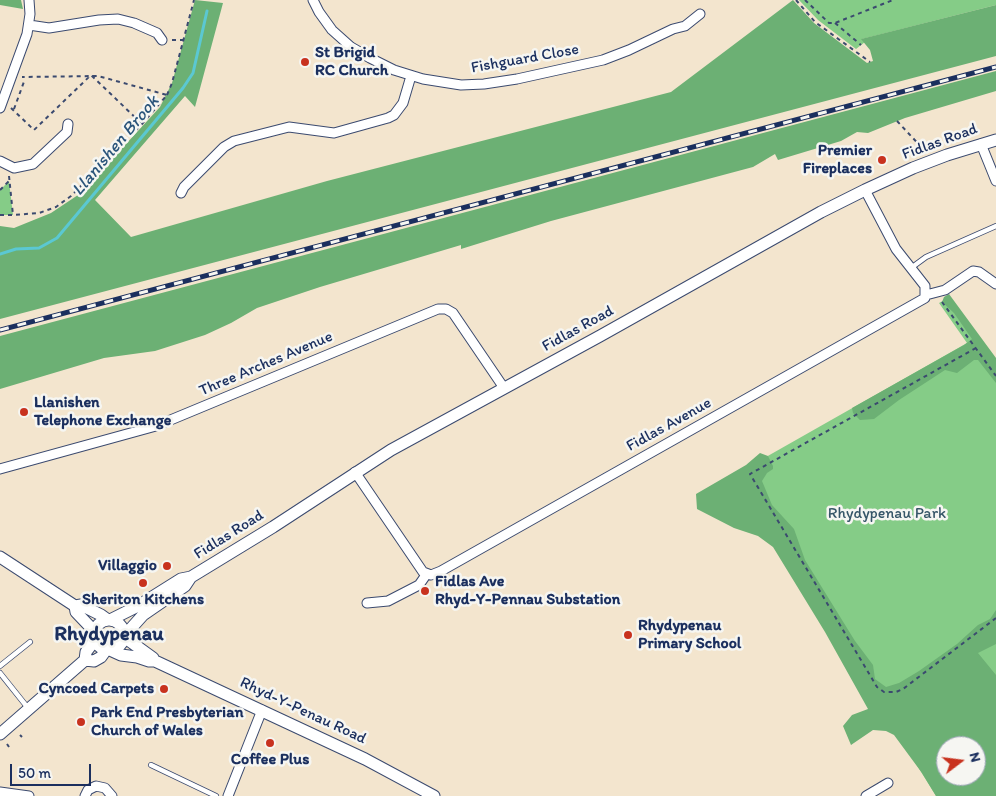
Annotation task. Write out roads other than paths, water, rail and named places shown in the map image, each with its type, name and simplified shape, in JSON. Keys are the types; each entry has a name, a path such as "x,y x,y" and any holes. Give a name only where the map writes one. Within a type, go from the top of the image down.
{"street":[{"path":"1,106 29,25 29,0"},
{"name":"Fishguard Close","path":"313,0 325,21 351,46 370,58 412,76 442,83 472,85 554,72 603,60 673,29 685,26 700,14"},
{"path":"29,25 49,28 118,19 134,23 157,33 162,40"},
{"path":"181,193 184,187 224,146 234,141 289,127 334,133 394,115 403,103 412,76"},
{"path":"0,161 8,166 20,168 39,161 67,132 68,124"},
{"name":"Fidlas Road","path":"109,620 138,606 181,579 191,577 274,527 355,472 402,443 600,336 821,212 865,190 934,160 996,140"},
{"path":"981,144 996,181"},
{"path":"865,190 893,244 925,286 926,295"},
{"name":"Fidlas Avenue","path":"426,574 431,575 441,571 915,305 925,298 926,295 945,290 973,271 979,272 996,284"},
{"name":"Three Arches Avenue","path":"0,469 156,426 438,309 446,309 454,313 504,388"},
{"path":"355,472 419,567 426,574 419,585 388,601 367,603"},
{"path":"0,557 75,606 80,605 120,624 124,636 119,646 108,650 94,661 85,660"},
{"name":"Fidlas Road","path":"124,636 143,615 186,586 191,577"},
{"path":"75,606 76,612 95,636 98,645 108,650"},
{"path":"0,734 85,660 86,652 95,636 98,624 109,620"},
{"name":"Rhyd-Y-Penau Road","path":"124,636 155,661 373,762 434,796"},
{"name":"Rhyd-Y-Penau Road","path":"108,650 122,655 155,661"},
{"path":"228,796 262,710"},
{"path":"866,796 888,783"},
{"path":"85,796 88,790 96,786 106,788 112,796"},
{"path":"0,792 30,796"}],"lane":[{"path":"911,268 926,256 996,226"},
{"path":"0,666 30,642"},
{"path":"0,673 29,709"},
{"path":"151,765 216,796"}],"waterway":[{"name":"Llanishen Brook","path":"0,254 16,249 39,248 57,238 183,88 193,73 207,11"}],"railway":[{"path":"0,330 996,67"}],"place":[{"name":"St Brigid RC Church","path":"305,62"},
{"name":"Premier Fireplaces","path":"882,160"},
{"name":"Llanishen Telephone Exchange","path":"24,412"},
{"name":"Villaggio","path":"167,566"},
{"name":"Sheriton Kitchens","path":"143,583"},
{"name":"Fidlas Ave Rhyd-Y-Pennau Substation","path":"425,591"},
{"name":"Rhydypenau Primary School","path":"628,635"},
{"name":"Cyncoed Carpets","path":"164,689"},
{"name":"Park End Presbyterian Church of Wales","path":"81,722"},
{"name":"Coffee Plus","path":"270,743"}],"district":[{"name":"Rhydypenau","path":"109,635"}],"park label":[{"name":"Rhydypenau Park","path":"887,514"}]}
